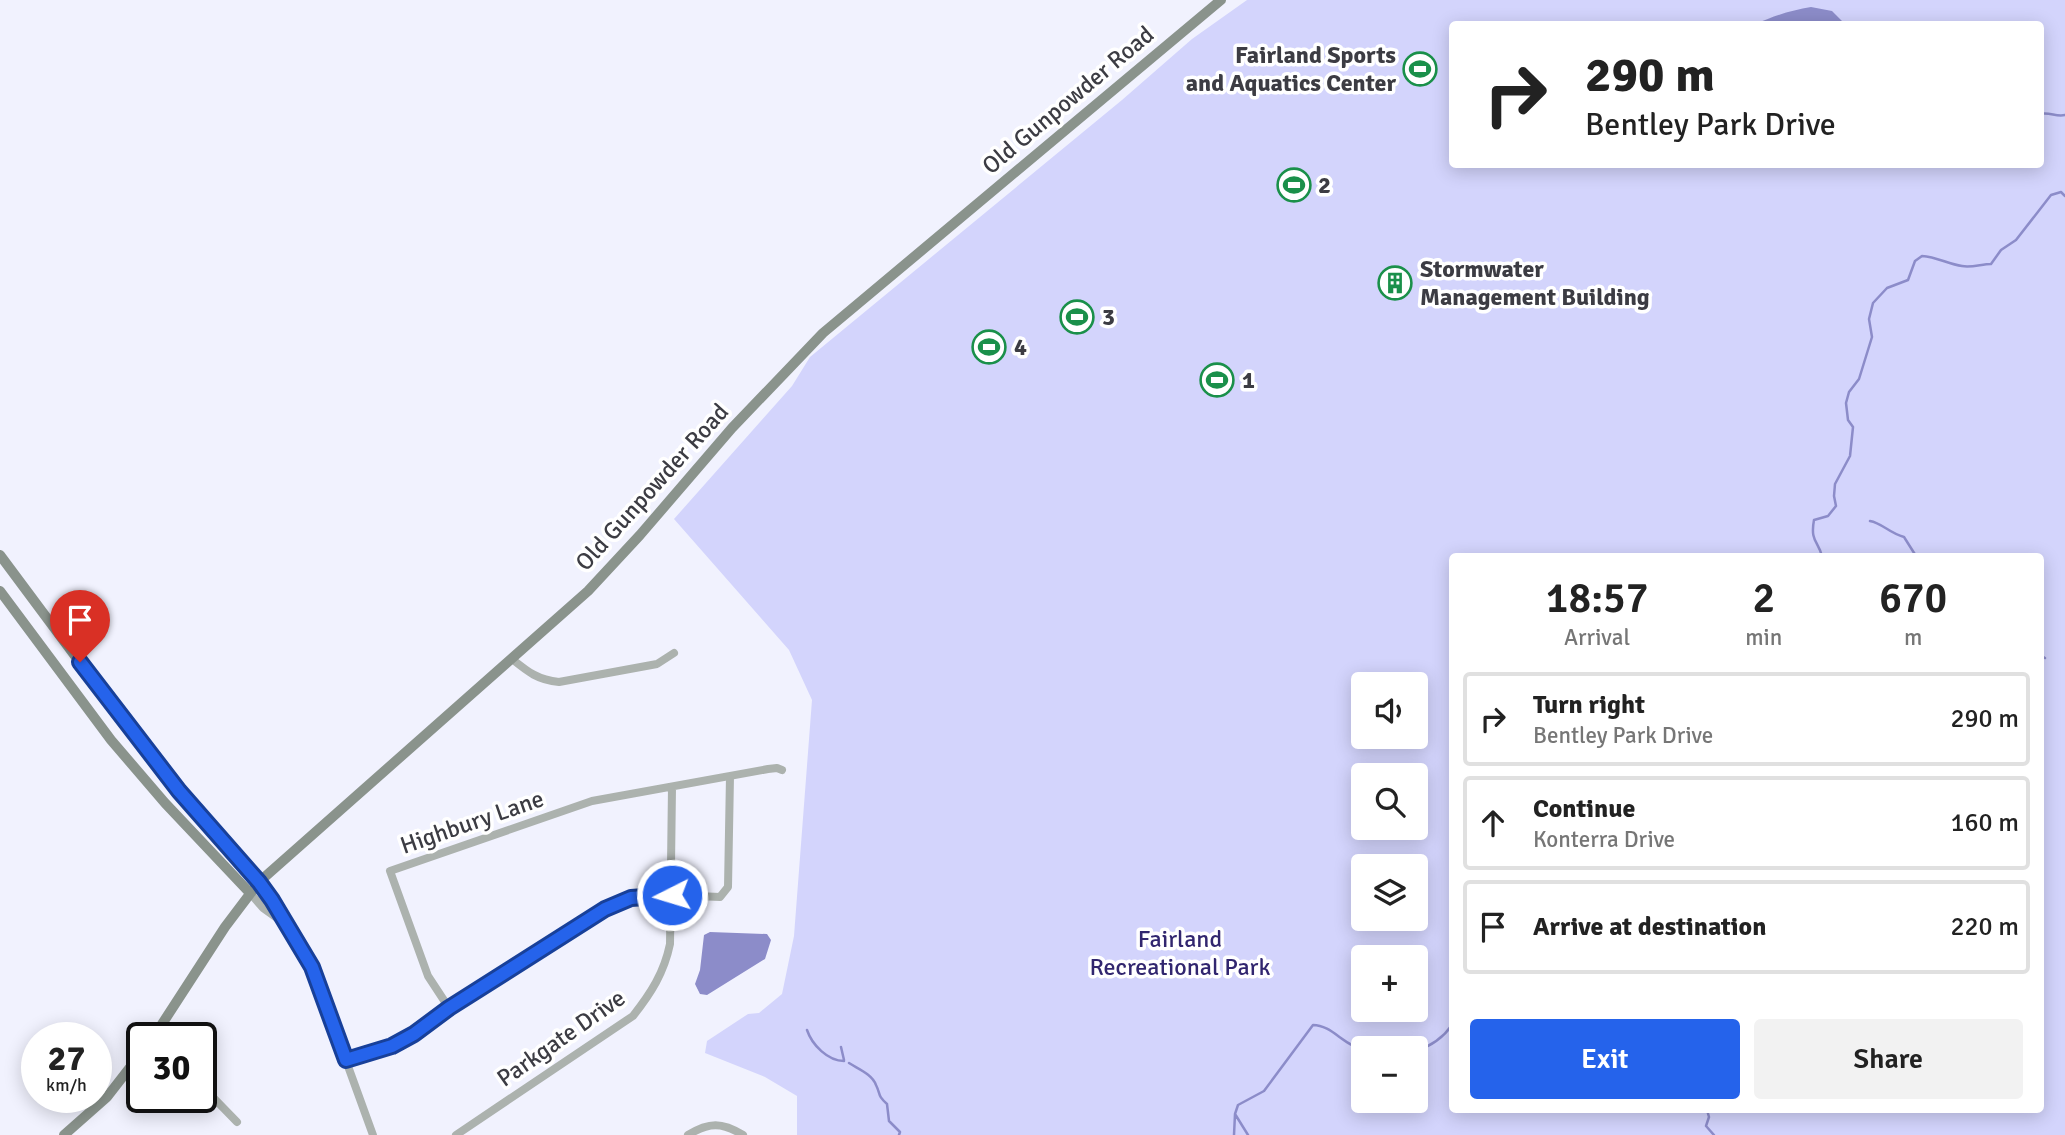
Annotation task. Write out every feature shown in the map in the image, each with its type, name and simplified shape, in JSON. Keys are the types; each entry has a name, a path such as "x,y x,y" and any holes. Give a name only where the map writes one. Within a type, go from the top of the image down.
{"main road":[{"name":"Old Gunpowder Road","path":"163,1022 225,927 259,882 512,659 617,562 732,428 823,333 1221,0"},
{"path":"0,555 179,791 259,882"},
{"path":"0,591 111,740 165,803 250,893"},
{"path":"64,1135 107,1097 126,1073"}],"street":[{"path":"512,659 531,675 545,681 559,682 657,664 674,653"},
{"path":"672,787 777,768 782,770"},
{"path":"346,1060 392,1046 414,1034 449,1008 605,909 631,898 672,895 720,897 725,894 728,875 730,776"},
{"name":"Parkgate Drive","path":"456,1135 633,1016 654,990 666,963 670,944 672,787"},
{"name":"Highbury Lane","path":"449,1008 428,976 390,870 592,802 672,787"},
{"path":"259,882 312,967 373,1135"},
{"path":"250,893 263,908 286,925"},
{"path":"217,1101 237,1122"},
{"path":"688,1135 703,1126 723,1126 743,1135"}],"green space":[{"name":"Fairland Recreational Park","path":"1247,0 2065,0 2065,1135 797,1135 797,1096 765,1077 705,1053 707,1041 748,1014 759,1013 782,994 794,936 812,700 789,650 674,519 792,386 810,357 1192,39"}],"shaded area":[{"path":"1811,7 1832,11 1842,21 1764,21"},
{"path":"710,932 767,934 771,940 765,959 707,995 700,994 695,984 700,970 704,935"}],"waterway":[{"path":"2044,114 2065,115"},
{"path":"1821,553 1814,537 1814,520 1828,516 1836,506 1835,484 1850,456 1853,427 1848,420 1846,403 1849,392 1859,379 1872,337 1869,319 1873,303 1887,288 1908,280 1915,261 1922,256 1965,266 1991,264 2001,250 2016,240 2051,195 2061,192 2065,196"},
{"path":"1870,521 1904,537 1914,553"},
{"path":"1248,1135 1235,1114 1238,1105 1264,1091 1313,1025 1326,1028 1351,1044"},
{"path":"1428,1046 1449,1029"},
{"path":"807,1030 821,1051 844,1061"},
{"path":"841,1047 844,1060"},
{"path":"849,1063 874,1081 880,1097 887,1104 889,1121 900,1132 899,1135"},
{"path":"1708,1113 1706,1126 1714,1135"},
{"path":"1234,1135 1235,1114"}],"place":[{"name":"Fairland Sports and Aquatics Center","path":"1420,69"},
{"name":"2","path":"1294,185"},
{"name":"Stormwater Management Building","path":"1395,283"},
{"name":"3","path":"1077,317"},
{"name":"4","path":"989,347"},
{"name":"1","path":"1217,380"}],"route":[{"path":"80,662 179,791 272,900 312,967 346,1060 392,1046 414,1034 449,1008 605,909 631,898 672,895"}]}
